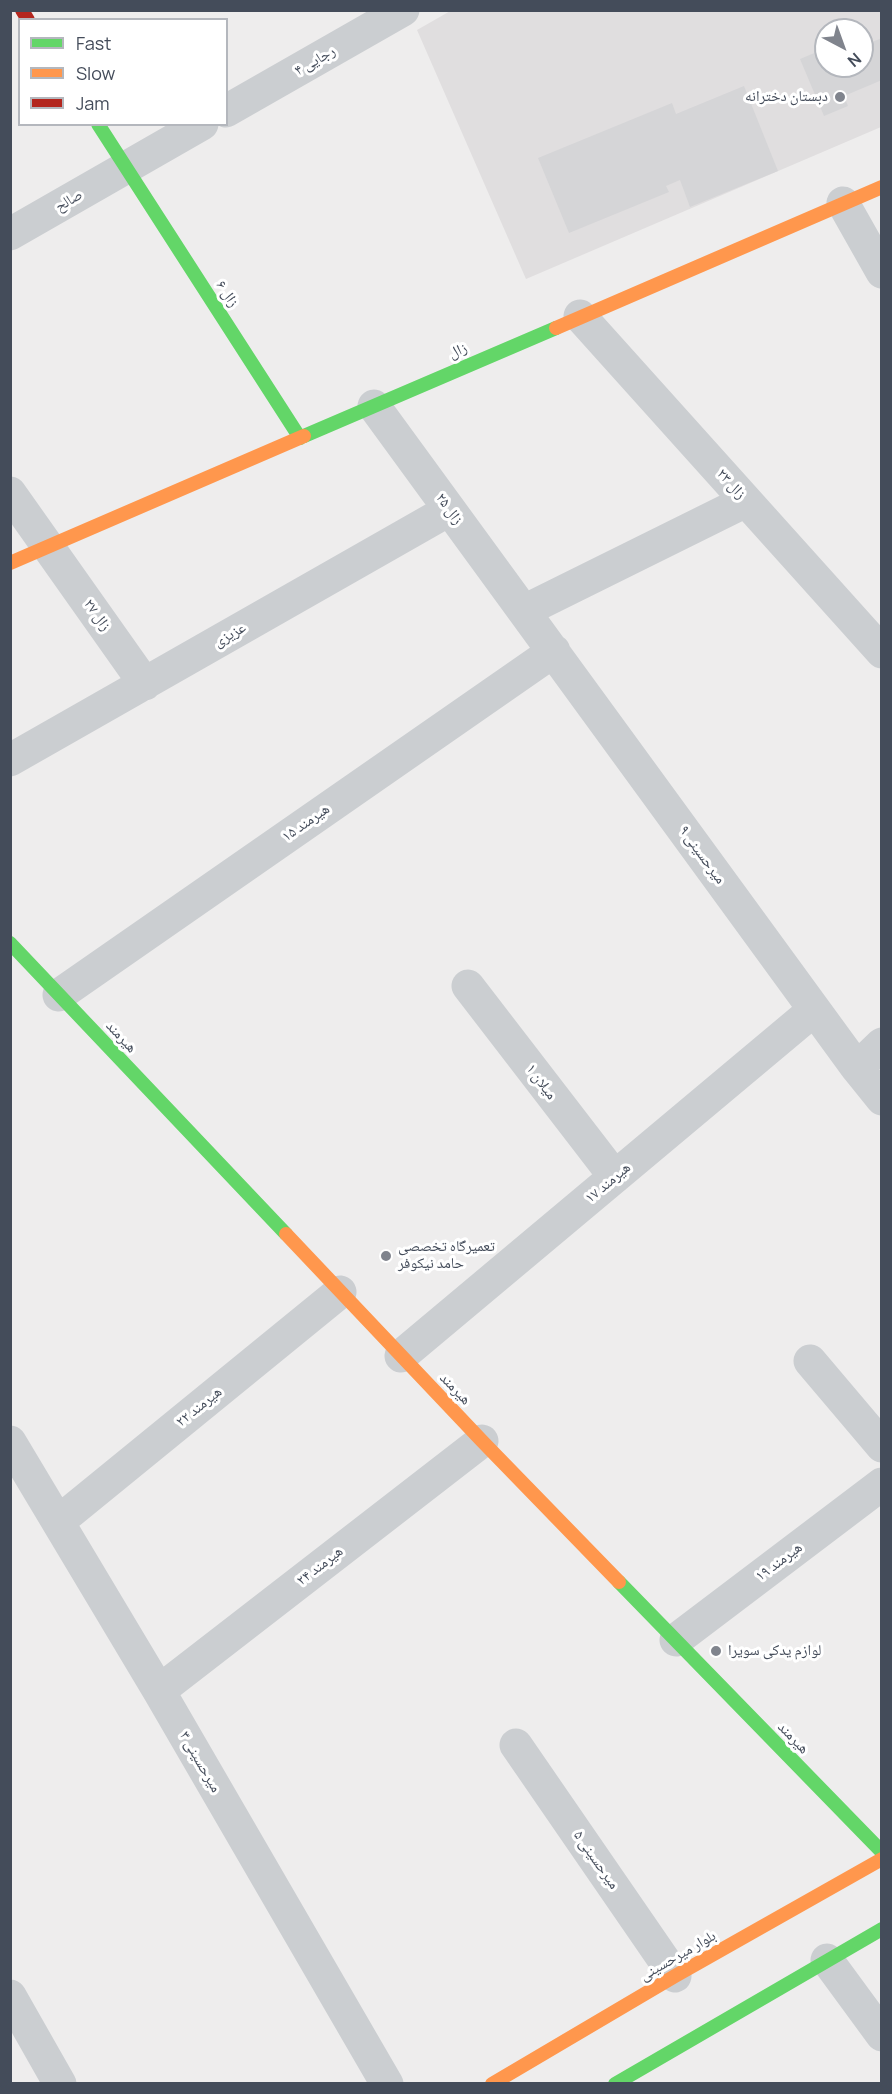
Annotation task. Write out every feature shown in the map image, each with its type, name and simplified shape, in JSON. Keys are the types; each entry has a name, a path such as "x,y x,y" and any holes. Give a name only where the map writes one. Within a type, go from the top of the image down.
{"main road":[{"name":"زال ۶","path":"99,126 300,438"},
{"name":"زال","path":"10,563 882,187"},
{"name":"هیرمند","path":"10,943 482,1441 882,1852"},
{"name":"بلوار میرحسینی","path":"492,2084 675,1976 882,1859"},
{"path":"615,2084 882,1929"}],"street":[{"name":"رجایی ۴","path":"228,110 403,10"},
{"path":"127,167 199,126"},
{"name":"صالح","path":"10,234 127,167"},
{"path":"843,203 882,272"},
{"name":"زال ۲۳","path":"580,316 882,652"},
{"name":"زال ۲۵","path":"374,406 524,611"},
{"name":"زال ۲۷","path":"10,494 145,684"},
{"path":"524,611 746,501"},
{"name":"عزیزی","path":"10,760 449,510"},
{"name":"میرحسینی ۹","path":"524,611 814,1010 882,1099"},
{"name":"هیرمند ۱۵","path":"59,995 554,651"},
{"name":"میلان ۱","path":"468,986 615,1177"},
{"name":"هیرمند ۱۷","path":"401,1356 814,1010"},
{"path":"857,1068 882,1044"},
{"name":"هیرمند ۲۲","path":"58,1522 340,1292"},
{"path":"810,1361 882,1446"},
{"name":"هیرمند ۲۴","path":"159,1691 482,1441"},
{"name":"میرحسینی ۳","path":"10,1442 159,1691 387,2084"},
{"name":"هیرمند ۱۹","path":"676,1640 882,1484"},
{"name":"میرحسینی ۵","path":"516,1745 675,1976"},
{"path":"827,1960 882,2035"},
{"path":"10,1996 60,2084"}],"shaded area":[{"path":"452,10 881,11 881,127 526,279 417,30"}],"building":[{"path":"882,38 882,80 844,96 848,106 824,116 800,59 814,53 814,78 874,78 874,41"},
{"path":"744,86 778,171 690,207 680,180 666,186 669,192 569,233 538,158 672,103 676,114"}],"traffic: fast":[{"path":"99,126 300,438"},
{"path":"304,436 556,328"},
{"path":"10,943 286,1234"},
{"path":"619,1582 882,1852"},
{"path":"615,2084 882,1929"}],"traffic: slow":[{"path":"556,328 882,187"},
{"path":"10,563 304,436"},
{"path":"286,1234 619,1582"},
{"path":"492,2084 675,1976 882,1859"}],"traffic: jam":[{"path":"22,10 27,18"}],"place":[{"name":"دبستان دخترانه","path":"840,97"},
{"name":"تعمیرگاه تخصصی حامد نیکوفر","path":"386,1256"},
{"name":"لوازم یدکی سویرا","path":"716,1651"}]}
